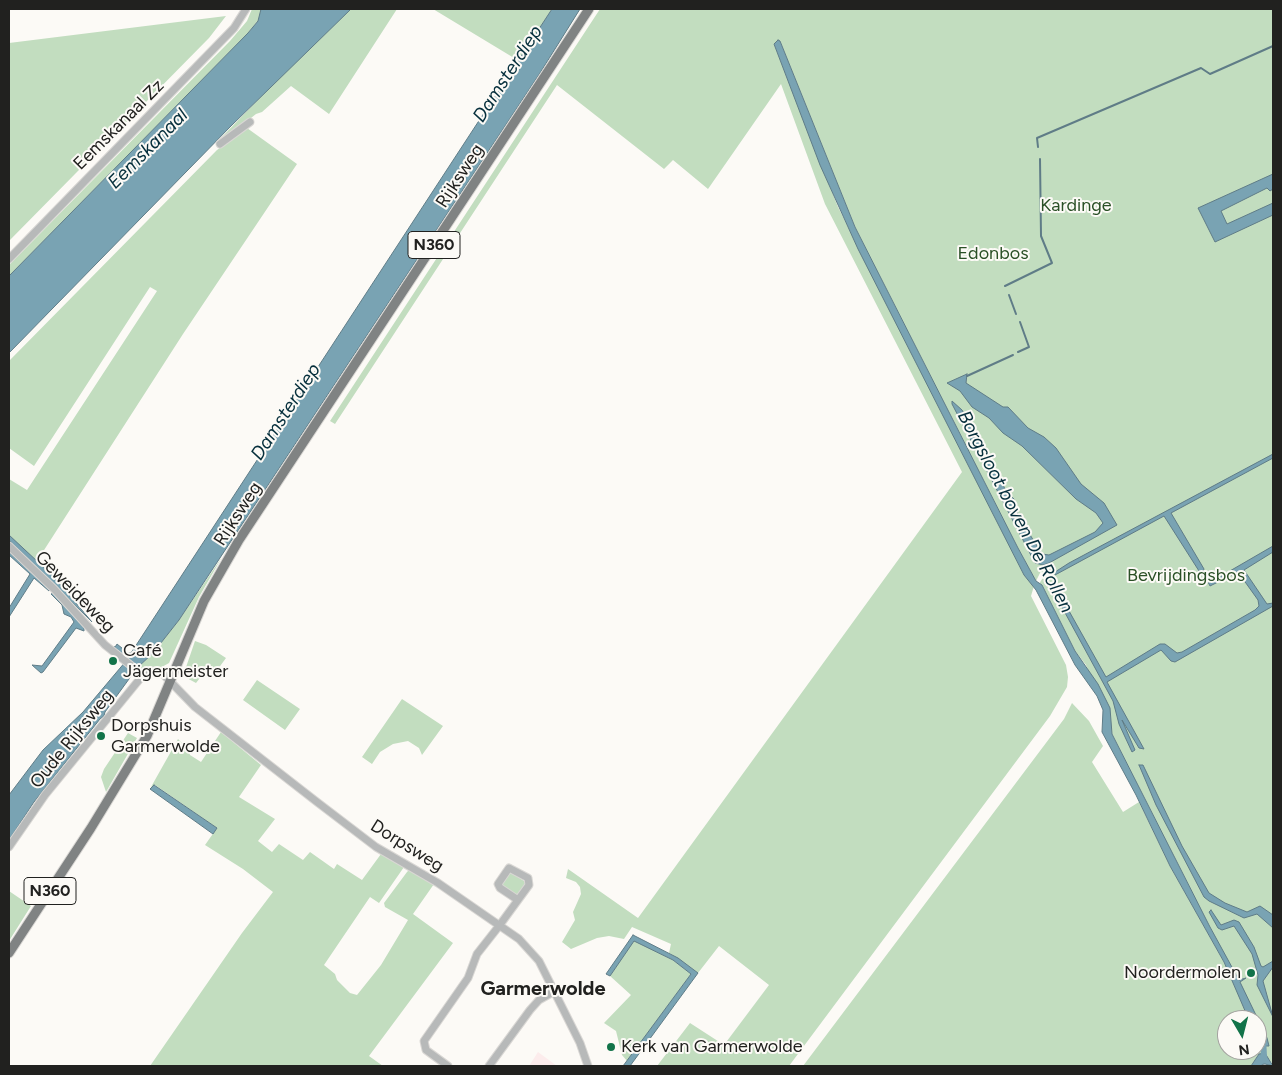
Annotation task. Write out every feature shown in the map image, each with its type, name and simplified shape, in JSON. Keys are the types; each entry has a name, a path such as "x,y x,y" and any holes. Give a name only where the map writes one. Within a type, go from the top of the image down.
{"main road":[{"name":"Rijksweg","path":"9,953 147,736 169,680 204,601 239,540 589,9"}],"street":[{"name":"Eemskanaal Zz","path":"9,259 221,42 240,21 246,9"},
{"path":"220,144 250,122"},
{"name":"Geweideweg","path":"9,546 47,582 105,645 140,673"},
{"path":"140,673 161,672 169,680"},
{"name":"Oude Rijksweg","path":"9,847 45,795 140,673"},
{"name":"Dorpsweg","path":"169,680 195,707 376,847 438,883 532,950 580,1043 588,1066"},
{"path":"448,1066 426,1050 423,1044 468,978 477,954 499,926 529,885 528,878 509,868 498,884 500,888 518,900"},
{"path":"489,1066 530,1010 539,1000 553,992"}],"shaded area":[{"path":"538,1052 557,1066 529,1066"}],"green space":[{"path":"252,9 261,9 261,17 248,33 9,276 9,265 230,41 247,21"},
{"path":"351,9 397,9 329,114 291,86 262,112 256,114 222,141 220,139 310,46"},
{"path":"433,9 552,9 519,61"},
{"path":"600,9 1273,9 1273,1065 1267,1056 1267,1010 1252,1010 1112,734 1086,665 1075,651 1042,585 1039,584 1044,576 1041,571 1036,581 1018,548 855,227 780,41 774,44 838,207 1024,574 1034,586 1031,596 1066,665 1068,677 1067,687 1050,716 789,1066 657,1066 690,1023 724,1045 769,985 719,946 698,973 669,953 671,944 632,927 624,939 609,936 597,938 571,949 562,942 575,920 573,912 581,894 580,887 576,882 566,878 568,869 638,918 962,472 825,204 781,84 708,189 673,160 664,169 557,85 335,424 330,421"},
{"path":"226,16 209,38 9,241 9,43"},
{"path":"247,128 297,164 183,334 37,561 9,538 9,479 27,490 157,291 150,287 34,466 9,448 9,361 217,150"},
{"path":"222,557 199,597 169,663 160,668 137,668 153,653 179,620"},
{"path":"195,641 206,645 226,658 215,673 207,669 196,683 183,676"},
{"path":"257,680 300,709 285,730 243,700"},
{"path":"402,699 443,726 422,755 419,748 408,741 393,744 380,752 372,764 362,757"},
{"path":"1072,703 1089,721 1103,746 1092,762 1123,812 1139,802 1170,866 1224,962 1245,1010 1217,1010 1217,1060 1255,1060 1251,1066 803,1066 1064,719"},
{"path":"221,732 261,765 239,797 275,819 258,841 272,852 279,844 303,860 310,852 334,869 337,864 362,880 381,854 404,867 379,903 370,897 324,965 335,974 337,980 350,993 357,995 381,965 408,920 385,907 384,903 407,872 409,870 434,884 413,914 453,943 369,1056 383,1066 150,1066 242,933 273,892 243,869 205,845 217,828 155,785 151,787 178,739 188,749 190,755 201,762"},
{"path":"128,733 137,738 106,792 101,777 104,769"},
{"path":"509,871 527,883 517,897 500,885"},
{"path":"9,891 31,906 9,941"},
{"path":"634,940 673,960 691,974 627,1061 622,1055 616,1031 604,1023 631,995 610,976"}],"water":[{"name":"Eemskanaal","path":"261,9 351,9 231,126 9,353 9,276 248,33 258,21"},
{"path":"552,9 580,9 540,73 179,620 153,653 137,668 104,716 34,802 9,840 9,795 43,750 83,712 126,661 125,657 114,647 117,644 128,653 131,653"},
{"path":"778,40 780,41 855,227 1018,548 1036,581 1042,585 1075,651 1098,684 1110,708 1112,734 1239,980 1246,978 1240,982 1254,1010 1245,1010 1224,962 1170,866 1136,795 1102,732 1103,710 1097,696 1075,665 1036,590 1024,575 858,249 820,165 774,44"},
{"path":"1273,174 1273,189 1270,191 1267,188 1221,211 1227,224 1273,203 1273,215 1215,242 1198,208"},
{"name":"Borgsloot boven De Rollen","path":"967,374 966,383 1003,407 1008,407 1028,428 1044,437 1056,448 1081,484 1104,503 1117,525 1049,563 1043,565 1035,563 952,401 962,410 983,445 1006,491 1014,499 1014,506 1022,522 1042,554 1049,555 1095,532 1103,523 1096,513 1076,499 1022,446 1003,433 989,418 972,407 960,391 947,383"},
{"path":"1273,454 1273,458 1171,513 1204,569 1203,572 1199,571 1164,516 1055,575 1055,572 1069,563"},
{"path":"9,535 53,576 92,622 9,540"},
{"path":"1273,546 1273,552 1244,570 1267,604 1273,603 1273,606 1175,662 1171,661 1161,650 1107,682 1144,749 1139,748 1122,720 1135,750 1132,752 1119,724 1113,701 1057,598 1064,602 1106,677 1160,644 1165,644 1177,653 1182,652 1255,610 1259,606 1258,600 1238,572 1210,586 1205,576 1216,579"},
{"path":"9,552 50,590 34,578 9,617 9,608 30,574 9,555"},
{"path":"53,593 84,628 84,631 76,628 41,673 32,665 42,666 74,622 71,617 64,614 62,605 51,594"},
{"path":"1139,765 1143,765 1182,846 1209,893 1225,903 1247,912 1260,906 1273,915 1273,928 1257,914 1244,918 1204,897 1156,805"},
{"path":"154,785 217,828 213,834 150,789"},
{"path":"1211,910 1221,925 1234,920 1239,922 1254,947 1261,966 1263,967 1273,961 1273,967 1263,981 1273,1017 1257,985 1258,975 1252,954 1234,926 1222,930 1218,928 1209,912"},
{"path":"633,935 678,958 698,973 630,1066 623,1066 691,974 673,960 634,941 610,976 606,974"},
{"path":"1267,1056 1273,1066 1265,1064 1251,1066 1255,1060 1267,1060"}],"waterway":[{"path":"1038,147 1037,138 1201,68 1210,74 1273,46"},
{"path":"1005,286 1052,263 1041,236 1040,159"},
{"path":"1009,295 1016,314"},
{"path":"1018,352 1029,347 1020,322"},
{"path":"967,376 1013,355"},
{"path":"1257,1066 1262,1060"}],"place":[{"name":"Café Jägermeister","path":"113,661"},
{"name":"Dorpshuis Garmerwolde","path":"101,736"},
{"name":"Noordermolen","path":"1251,973"},
{"name":"Kerk van Garmerwolde","path":"611,1047"}],"district":[{"name":"Garmerwolde","path":"543,989"}],"water label":[{"name":"Damsterdiep","path":"508,74"},
{"name":"Damsterdiep","path":"286,412"}],"park label":[{"name":"Kardinge","path":"1076,206"},
{"name":"Edonbos","path":"993,254"},
{"name":"Bevrijdingsbos","path":"1186,576"}]}
